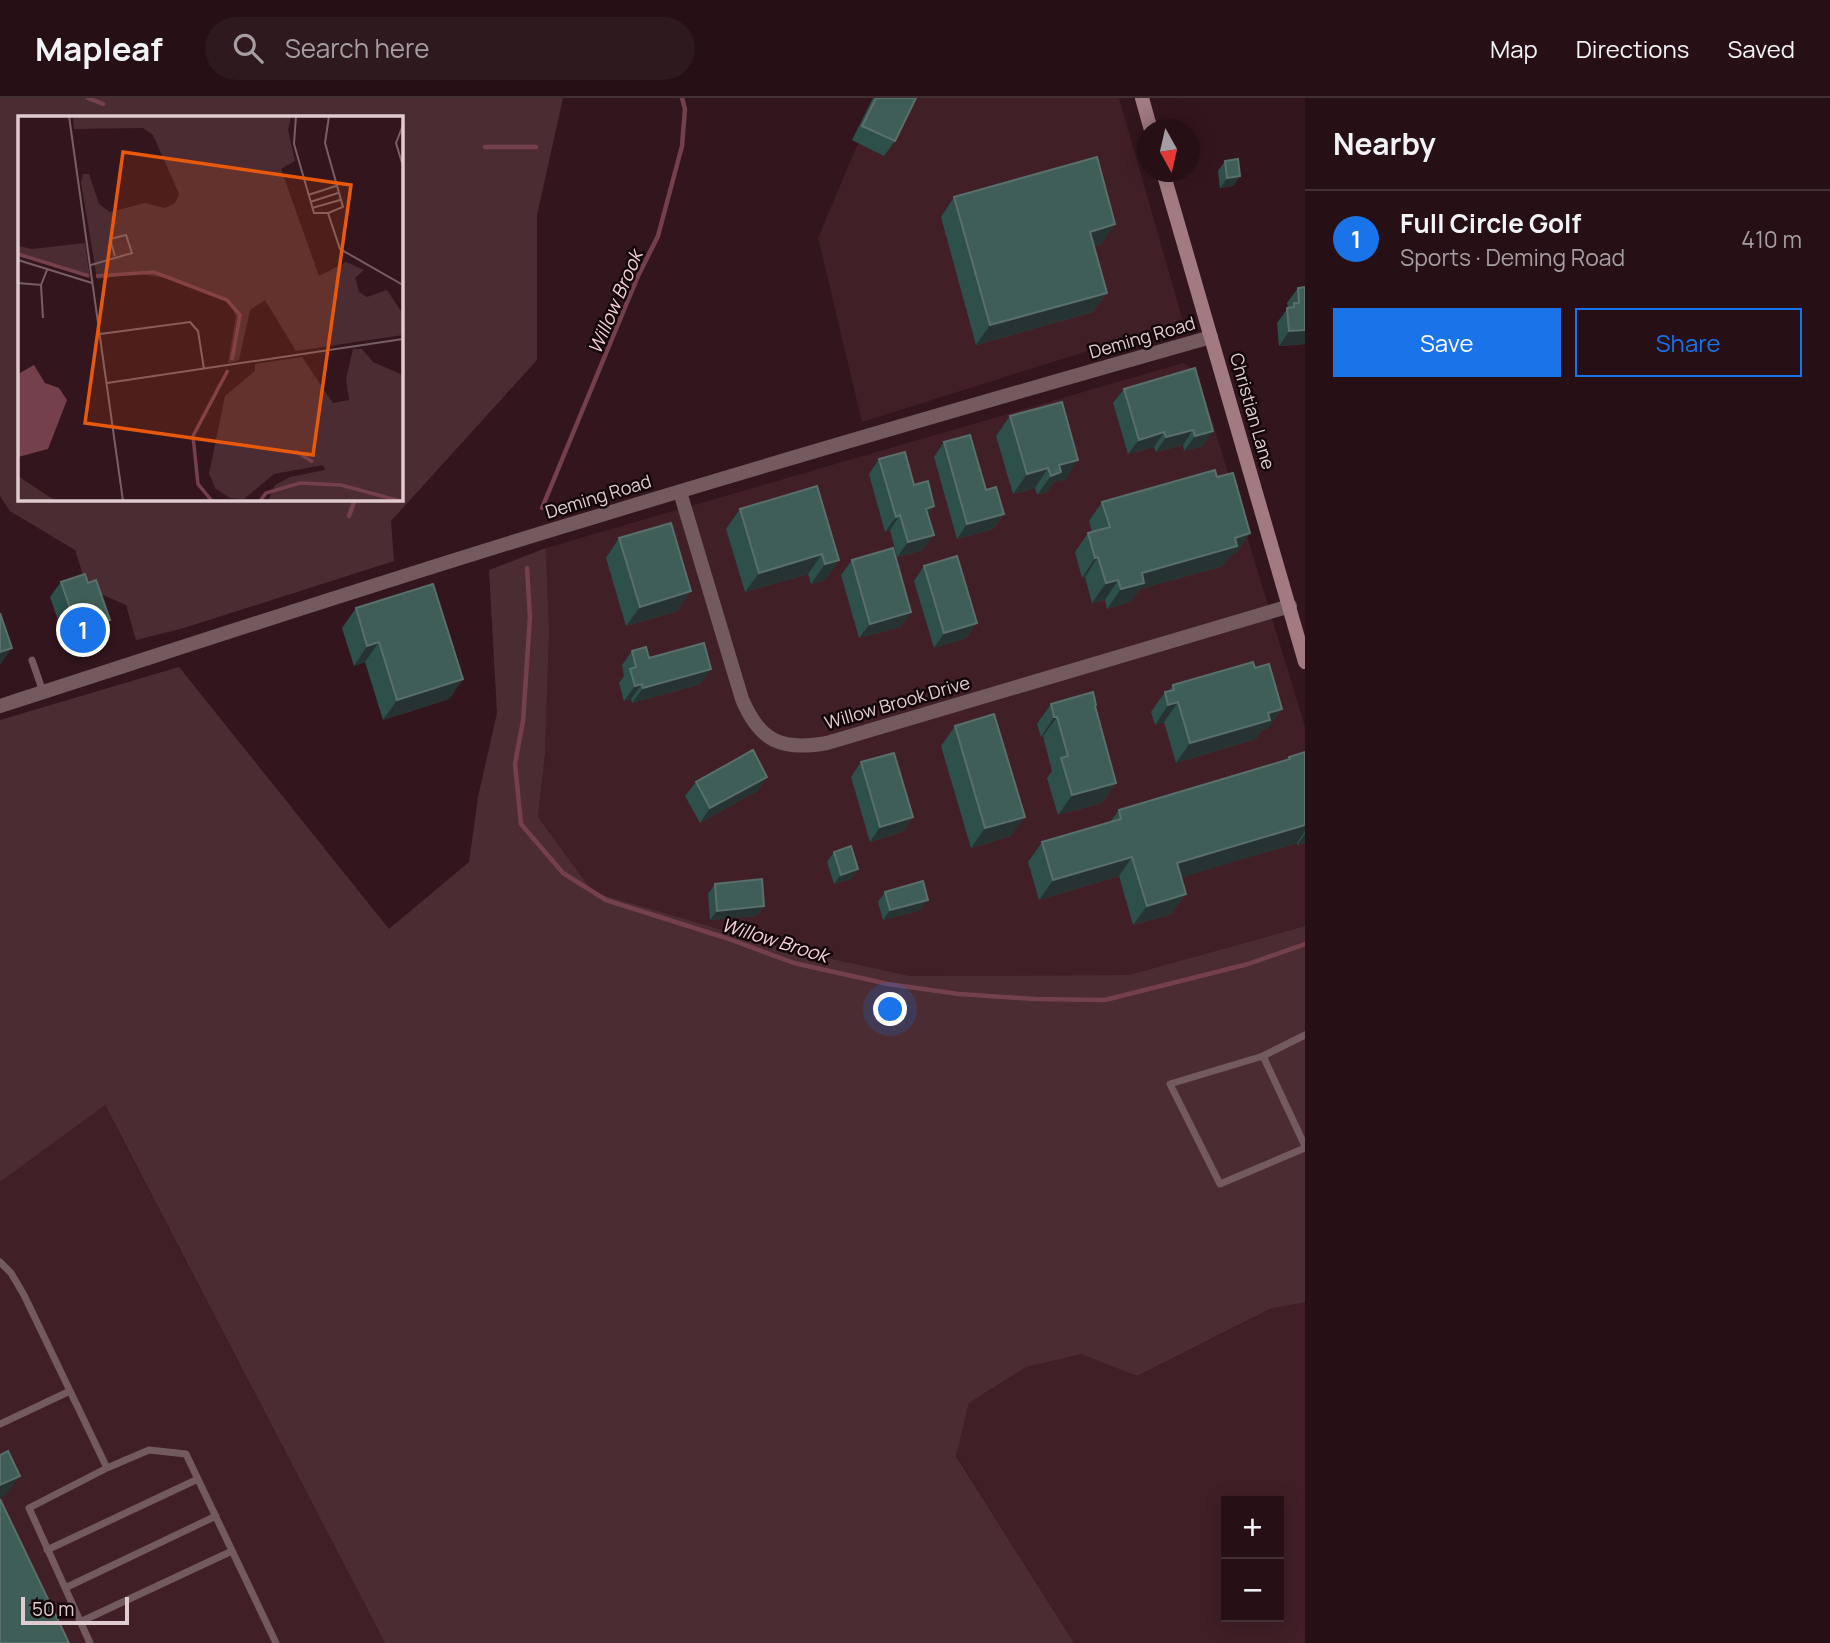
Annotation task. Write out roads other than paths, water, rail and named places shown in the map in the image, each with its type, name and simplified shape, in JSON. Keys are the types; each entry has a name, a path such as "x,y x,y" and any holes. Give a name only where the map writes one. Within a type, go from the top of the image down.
{"main road":[{"path":"1142,98 1148,119"},
{"name":"Christian Lane","path":"1166,182 1305,662"}],"street":[{"name":"Deming Road","path":"0,706 285,614 680,492 1211,337"},
{"name":"Willow Brook Drive","path":"680,492 749,716 758,729 773,740 791,746 808,747 827,743 1290,606"}],"lane":[{"path":"32,660 43,692"},
{"path":"1264,1056 1305,1147 1220,1184 1171,1084 1264,1056 1305,1035"},
{"path":"0,1262 11,1273 24,1295 107,1468"},
{"path":"0,1424 70,1391"},
{"path":"90,1643 29,1508 149,1450 186,1454 276,1643"},
{"path":"47,1550 198,1479"},
{"path":"65,1588 216,1516"},
{"path":"80,1622 232,1550"}],"waterway":[{"path":"88,98 103,104"},
{"name":"Willow Brook","path":"542,508 638,276 658,236 682,146 685,109 682,98"},
{"path":"485,147 536,147"},
{"path":"349,516 355,500"},
{"name":"Willow Brook","path":"527,568 530,617 523,721 515,764 521,824 563,873 606,900 794,963 888,984 959,994 1035,999 1105,1000 1248,964 1305,944"}],"place":[{"name":"Full Circle Golf","path":"83,630"}]}
